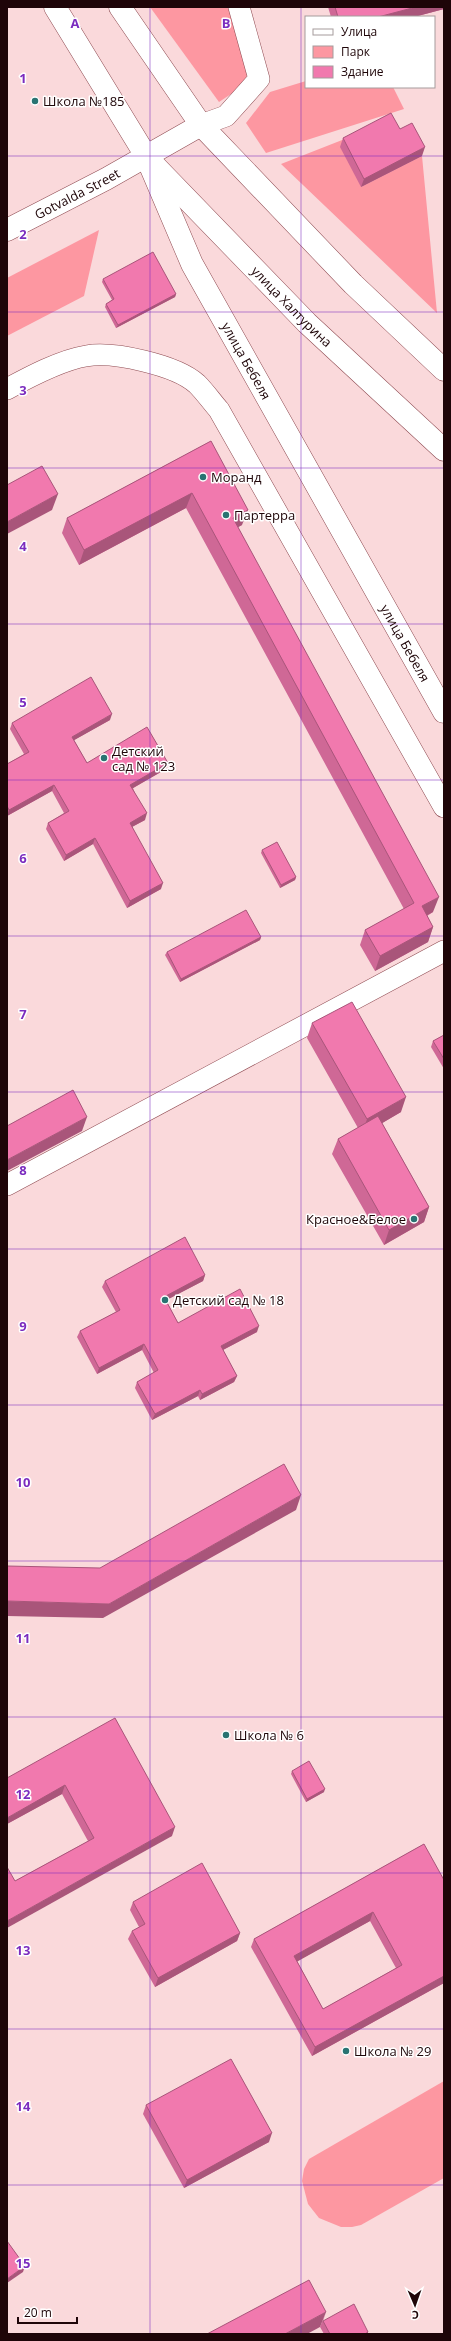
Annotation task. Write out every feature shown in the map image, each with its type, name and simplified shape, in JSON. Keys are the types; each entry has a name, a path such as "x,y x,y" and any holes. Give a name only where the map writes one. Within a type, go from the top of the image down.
{"main road":[{"name":"улица Бебеля","path":"55,7 146,156 192,264 444,712"},
{"path":"120,7 201,125 352,284 444,370"},
{"name":"Gotvalda Street","path":"7,230 201,125"},
{"name":"улица Халтурина","path":"146,156 307,323 444,450"}],"street":[{"path":"201,125 226,116 259,79 239,7"},
{"path":"7,389 34,375 86,356 130,357 166,367 196,384 219,410 444,807"},
{"path":"7,1185 444,951"}],"green space":[{"path":"150,7 229,7 248,59 246,84 219,102"},
{"path":"305,81 305,88 394,88 404,109 266,153 246,123 270,92"},
{"path":"388,122 361,187 422,156 437,313 281,164"},
{"path":"99,230 84,296 7,336 7,278"},
{"path":"444,2081 444,2178 361,2225 341,2227 319,2218 308,2204 302,2181 304,2169 309,2159"}],"building":[{"path":"335,7 416,7 382,16 338,16"},
{"path":"391,113 400,129 412,123 425,147 364,179 343,138"},
{"path":"153,252 176,294 118,325 106,304 114,299 103,279"},
{"path":"211,441 248,510 233,518 439,897 422,906 433,927 380,956 365,930 414,903 192,493 84,550 67,518"},
{"path":"42,466 58,494 7,522 7,485"},
{"path":"91,677 112,714 72,737 87,763 147,727 168,763 130,785 147,813 130,823 163,883 130,901 95,838 66,855 48,823 69,811 54,785 9,810 7,806 7,764 29,752 12,723"},
{"path":"277,842 296,877 281,885 262,850"},
{"path":"246,910 261,937 181,979 167,952"},
{"path":"352,1002 406,1097 367,1119 312,1023"},
{"path":"444,1035 444,1059 433,1041"},
{"path":"73,1090 87,1117 7,1160 7,1126"},
{"path":"378,1116 429,1207 389,1230 338,1139"},
{"path":"185,1237 205,1275 164,1297 178,1323 240,1289 259,1326 221,1346 237,1376 202,1394 200,1390 155,1414 137,1382 158,1370 144,1344 99,1368 80,1331 120,1310 105,1281"},
{"path":"284,1464 301,1495 109,1604 7,1601 7,1566 100,1568"},
{"path":"115,1718 175,1827 7,1921 7,1867 15,1881 94,1838 65,1785 7,1818 7,1778"},
{"path":"309,1761 325,1789 307,1799 292,1771"},
{"path":"424,1844 444,1880 444,1976 315,2047 254,1939","holes":["373,1912 402,1965 323,2009 294,1956"]},
{"path":"202,1863 240,1933 158,1978 132,1931 145,1924 133,1902"},
{"path":"231,2059 272,2133 187,2180 146,2105"},
{"path":"7,2241 25,2266 7,2279"},
{"path":"309,2280 326,2312 285,2334 207,2334"},
{"path":"354,2304 368,2332 365,2334 330,2334 323,2321"}],"place":[{"name":"Школа №185","path":"35,101"},
{"name":"Моранд","path":"203,477"},
{"name":"Партерра","path":"226,515"},
{"name":"Детский сад № 123","path":"104,758"},
{"name":"Красное&Белое","path":"414,1219"},
{"name":"Детский сад № 18","path":"165,1300"},
{"name":"Школа № 6","path":"226,1735"},
{"name":"Школа № 29","path":"346,2051"}]}
